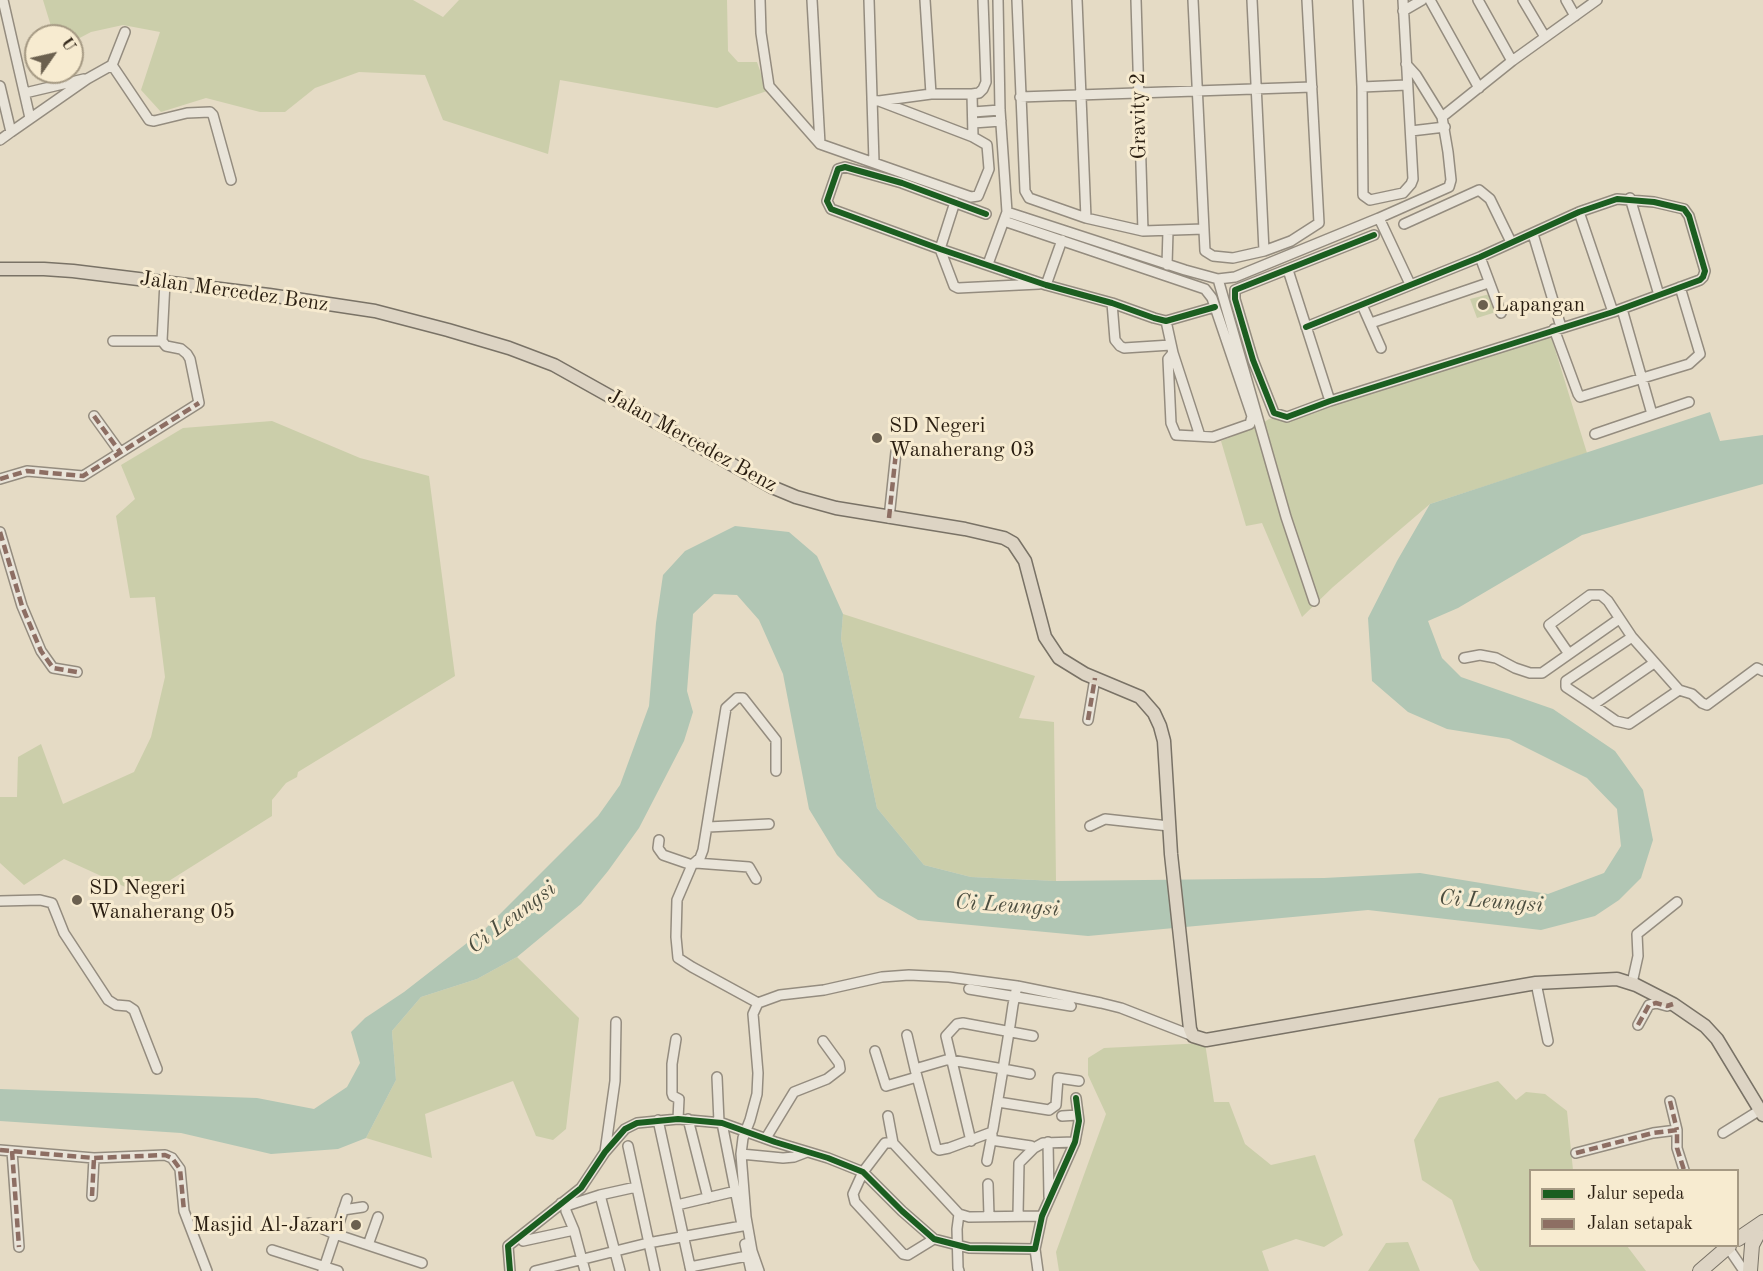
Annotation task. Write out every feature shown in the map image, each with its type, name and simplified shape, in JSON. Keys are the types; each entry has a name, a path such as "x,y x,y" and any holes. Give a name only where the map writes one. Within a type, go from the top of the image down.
{"highway":[{"path":"1739,1238 1763,1223"},
{"path":"1750,1271 1752,1245 1763,1223"},
{"path":"1700,1271 1727,1247"}],"main road":[{"name":"Jalan Mercedez Benz","path":"0,268 44,268 375,311 509,348 554,365 772,487 817,504 889,518 965,529 1004,538 1013,543 1025,561 1046,637 1059,658 1071,667 1140,697 1154,713 1160,726 1164,741 1171,854 1190,1029 1193,1036"},
{"path":"1193,1036 1206,1040 1542,982 1617,979 1632,983 1695,1017 1717,1040 1761,1112"}],"street":[{"path":"3,0 30,118"},
{"path":"760,0 761,33 769,86 820,144 975,197 978,196 989,169 988,148 983,142 876,101"},
{"path":"812,0 820,144"},
{"path":"869,0 876,101 874,162"},
{"path":"926,0 931,94"},
{"path":"876,101 931,94 979,93 986,82 983,0"},
{"path":"988,264 1006,216 1000,110 998,0"},
{"path":"1017,0 1025,191 1028,197 1034,202 1086,218 1143,231 1204,229"},
{"path":"1077,0 1086,218"},
{"name":"Gravity 2","path":"1136,0 1143,231"},
{"path":"1193,0 1205,251 1208,254 1233,258 1264,251 1291,241 1319,223 1307,0"},
{"path":"1252,0 1264,251"},
{"path":"1358,0 1363,195 1370,200 1398,195 1411,184 1411,131 1403,0"},
{"path":"1403,11 1422,0"},
{"path":"1430,0 1479,88"},
{"path":"1478,0 1512,61"},
{"path":"1523,0 1545,37"},
{"path":"1566,0 1575,16"},
{"path":"1442,117 1512,61 1597,0"},
{"path":"0,140 87,79 112,65 125,32"},
{"path":"1006,216 1218,279 1236,277 1449,187 1451,180 1442,117 1416,75 1406,64"},
{"path":"112,65 149,120 154,121 194,112 210,112 231,180"},
{"path":"25,93 87,79"},
{"path":"1362,87 1407,85"},
{"path":"0,86 11,132"},
{"path":"1020,97 1312,87"},
{"path":"972,94 973,137"},
{"path":"973,112 1000,110"},
{"path":"973,123 1001,121"},
{"path":"1411,131 1445,127"},
{"path":"986,214 902,183 845,167 838,169 827,201 831,209 940,249 1166,321 1215,307"},
{"path":"1404,224 1479,190 1490,199 1511,243"},
{"path":"1306,327 1480,257 1579,212 1617,198 1630,198 1684,209 1689,216 1705,271 1700,280 1617,310 1330,401 1287,417 1274,413 1253,360 1235,299 1235,290 1374,235"},
{"path":"1630,198 1659,295"},
{"path":"955,202 940,249 956,288 1044,284"},
{"path":"1579,212 1643,378 1653,414"},
{"path":"1006,216 1062,240 1209,292 1252,420 1250,424 1213,437 1176,435 1173,428 1168,359 1172,349"},
{"path":"1379,218 1410,284"},
{"path":"1167,264 1168,231"},
{"path":"1533,234 1557,328 1580,397 1689,364 1700,356 1680,287"},
{"path":"1044,284 1062,240"},
{"path":"1480,257 1501,313"},
{"path":"1288,270 1330,401"},
{"path":"1218,279 1286,517 1314,601"},
{"path":"0,479 27,471 83,476 199,404 190,359 182,349 166,346 162,341 165,282"},
{"path":"1371,323 1488,283"},
{"path":"1112,303 1116,344 1124,348 1172,349"},
{"path":"1362,304 1381,348"},
{"path":"1166,321 1172,349 1200,436"},
{"path":"113,341 162,341"},
{"path":"1594,434 1689,402"},
{"path":"94,416 120,452"},
{"path":"889,518 896,452"},
{"path":"0,532 22,606 46,659 53,668 77,672"},
{"path":"1569,654 1549,625 1588,596 1601,596 1608,601 1632,637 1679,690 1692,694 1702,703 1707,705 1760,669"},
{"path":"1464,657 1480,655 1496,658 1515,668 1542,674 1619,619"},
{"path":"1632,637 1566,681 1566,687 1616,721 1629,724 1679,690"},
{"path":"1593,705 1654,663"},
{"path":"1088,720 1095,678"},
{"path":"758,1003 681,961 677,955 677,900 703,850 726,708 738,698 743,698 776,740 776,771"},
{"path":"1090,826 1105,819 1169,826"},
{"path":"708,826 769,824"},
{"path":"659,840 658,848 663,855 694,864 749,867 756,879"},
{"path":"0,901 40,900 52,903 64,933 108,1000 134,1010 157,1069"},
{"path":"1632,983 1638,956 1638,931 1677,902"},
{"path":"759,1271 752,1251 746,1217 741,1154 745,1130 757,1094 758,1073 753,1014 758,1003 780,995 824,990 882,977 909,975 949,977 1017,986 1121,1008 1193,1036"},
{"path":"1542,982 1548,1041"},
{"path":"987,1161 1017,986"},
{"path":"969,989 1071,1006"},
{"path":"1638,1025 1649,1005 1673,1004"},
{"path":"605,1152 615,1081 616,1022"},
{"path":"971,1141 946,1036 957,1024 963,1023 1033,1036"},
{"path":"907,1035 936,1148 943,1150 992,1136 1031,1146"},
{"path":"676,1038 672,1064 672,1093 679,1099 708,1198"},
{"path":"766,1138 794,1092 827,1079 840,1069 839,1063 823,1041"},
{"path":"875,1051 886,1086 946,1060 1030,1074"},
{"path":"717,1077 720,1123 751,1271"},
{"path":"998,1102 1049,1110 1056,1105 1058,1078 1079,1081"},
{"path":"1038,1271 1035,1249 1042,1216 1075,1142 1079,1121 1076,1098"},
{"path":"1670,1101 1677,1130 1677,1148 1684,1169"},
{"path":"1723,1133 1761,1112"},
{"path":"1062,1116 1078,1115"},
{"path":"888,1116 893,1143 959,1214 969,1217 1042,1216"},
{"path":"510,1271 508,1246 564,1204 585,1184 605,1152 628,1127 658,1120 683,1119 720,1123 828,1158 863,1172 934,1239 969,1248 1035,1249"},
{"path":"658,1120 691,1269 747,1256"},
{"path":"1576,1154 1653,1133 1677,1130"},
{"path":"1048,1142 1049,1197"},
{"path":"1018,1215 1018,1166 1034,1148 1043,1143 1075,1142"},
{"path":"893,1143 885,1143 863,1172 853,1194 855,1202 903,1254 908,1255 934,1239"},
{"path":"627,1146 655,1271"},
{"path":"0,1150 94,1158 165,1155 172,1158 180,1169 184,1211 207,1271"},
{"path":"12,1151 19,1247"},
{"path":"741,1154 783,1158 807,1152"},
{"path":"92,1196 94,1158"},
{"path":"988,1184 989,1216"},
{"path":"564,1204 636,1187"},
{"path":"677,1205 736,1191"},
{"path":"600,1195 620,1271"},
{"path":"324,1269 347,1199"},
{"path":"564,1204 585,1271"},
{"path":"344,1210 363,1207"},
{"path":"959,1214 957,1229 959,1271"},
{"path":"368,1245 378,1217"},
{"path":"309,1223 422,1263"},
{"path":"535,1271 648,1244 742,1226"},
{"path":"523,1241 574,1230"},
{"path":"1732,1247 1744,1271"},
{"path":"272,1250 324,1269 338,1271"}],"shaded area":[{"path":"43,0 413,0 443,17 459,0 727,0 728,51 738,62 757,62 767,91 717,108 560,80 548,154 443,120 425,75 359,72 315,88 285,112 260,112 206,98 161,112 141,90 160,32 123,25 84,36 84,24 50,24"},
{"name":"Lapangan","path":"1490,294 1496,312 1477,318 1470,299"},
{"path":"1550,333 1587,453 1430,504 1333,587 1302,617 1262,523 1246,526 1221,441 1269,419"},
{"path":"272,421 360,458 429,476 455,676 298,772 297,777 286,783 272,800 272,816 145,896 64,859 24,885 0,863 0,797 17,797 18,757 41,744 63,804 134,772 151,737 165,677 155,597 130,598 116,516 135,499 121,465 183,428"},
{"path":"843,614 1035,676 1019,718 1054,722 1056,881 971,877 924,865 877,808 841,639"},
{"path":"517,957 579,1018 566,1129 553,1140 536,1136 513,1081 425,1114 432,1158 366,1138 396,1080 392,1031 421,997 477,979"},
{"path":"1205,1043 1214,1102 1229,1102 1245,1144 1271,1165 1315,1155 1343,1235 1324,1247 1296,1239 1262,1251 1269,1271 1059,1271 1056,1252 1106,1114 1088,1075 1088,1058 1104,1048"},
{"path":"1498,1081 1516,1100 1526,1092 1545,1094 1567,1111 1573,1169 1529,1169 1529,1247 1628,1247 1646,1271 1480,1271 1473,1260 1452,1200 1422,1180 1414,1140 1439,1098"},
{"path":"1408,1242 1420,1271 1368,1271 1386,1243"}],"water":[{"name":"Ci Leungsi","path":"1710,412 1720,441 1763,435 1763,484 1582,535 1458,608 1428,621 1442,658 1461,677 1553,709 1615,751 1643,790 1653,840 1641,878 1619,900 1595,916 1541,930 1368,910 1088,936 918,920 878,897 837,855 809,809 783,674 759,620 737,595 714,594 693,614 687,691 693,712 684,741 639,828 581,904 517,957 477,979 421,997 392,1031 396,1080 366,1138 338,1149 271,1154 181,1133 0,1121 0,1089 257,1098 314,1109 347,1087 360,1063 351,1032 365,1018 404,992 485,929 598,816 620,785 649,706 656,623 663,575 685,551 735,526 789,532 817,556 843,614 841,639 877,808 924,865 971,877 1056,881 1324,878 1420,873 1548,894 1604,873 1621,846 1617,809 1587,778 1509,739 1447,729 1408,712 1372,681 1368,618 1430,504"}],"marked path":[{"path":"0,479 27,471 83,476 199,403"},
{"path":"94,416 120,452"},
{"path":"889,518 896,452"},
{"path":"0,532 22,606 41,651 53,668 77,672"},
{"path":"1088,720 1095,678"},
{"path":"1638,1025 1649,1005 1673,1004"},
{"path":"1670,1101 1677,1130"},
{"path":"1576,1153 1653,1133 1677,1130 1677,1148 1684,1169"},
{"path":"0,1150 94,1158 165,1155 172,1158 180,1169 184,1211"},
{"path":"12,1151 19,1247"},
{"path":"92,1196 94,1158"}],"cycle path":[{"path":"986,214 902,183 845,167 838,169 827,201 831,209 940,249 1154,318 1166,321 1215,307"},
{"path":"1306,327 1480,257 1579,212 1617,199 1654,202 1684,209 1689,216 1705,271 1700,280 1613,312 1330,401 1287,417 1274,413 1253,360 1235,299 1235,290 1374,235"},
{"path":"510,1271 508,1246 581,1188 605,1152 625,1129 637,1123 678,1119 722,1123 863,1172 934,1239 969,1248 1035,1249 1042,1216 1075,1142 1079,1121 1076,1098"}],"place":[{"name":"Lapangan","path":"1483,305"},
{"name":"SD Negeri Wanaherang 03","path":"877,438"},
{"name":"SD Negeri Wanaherang 05","path":"77,900"},
{"name":"Masjid Al-Jazari","path":"356,1225"}]}
